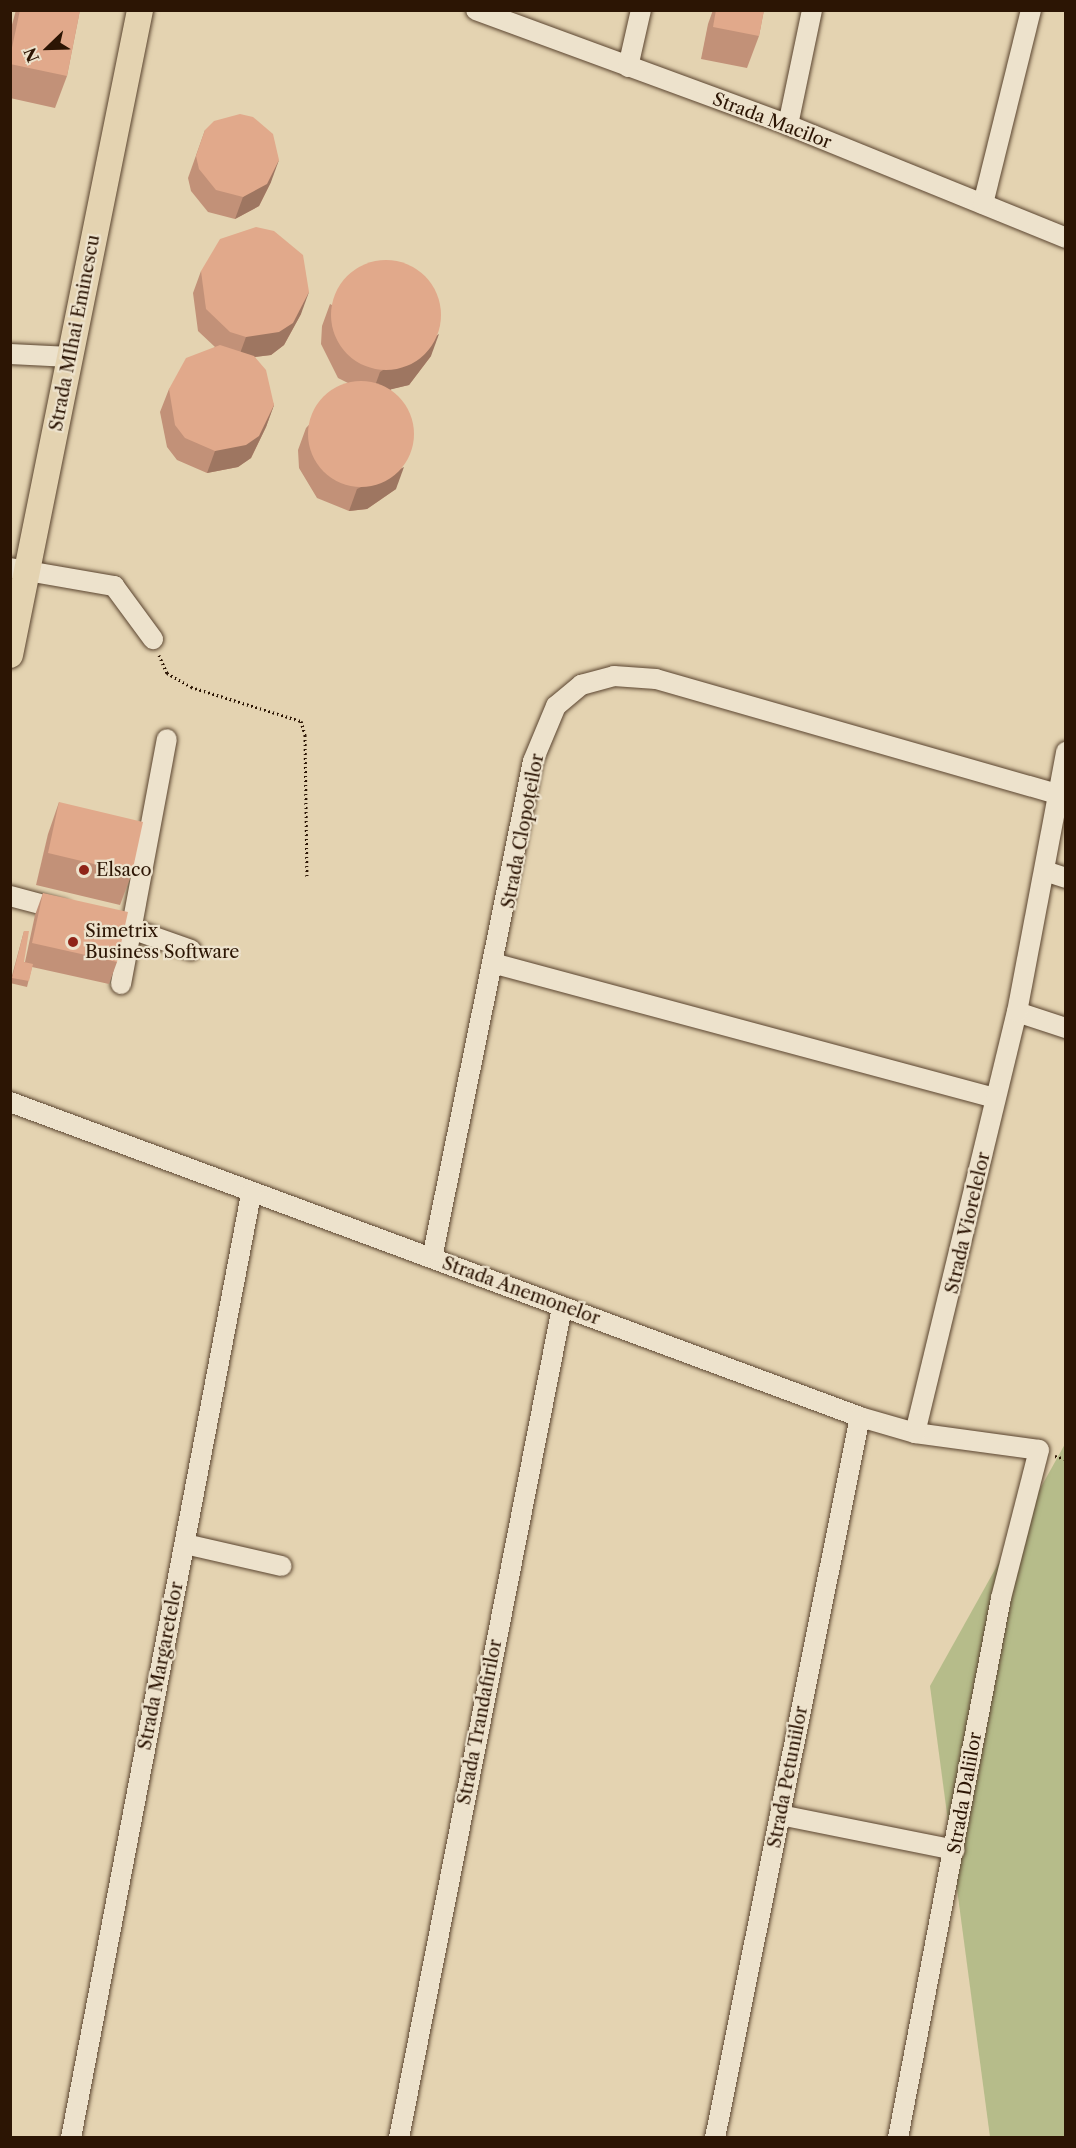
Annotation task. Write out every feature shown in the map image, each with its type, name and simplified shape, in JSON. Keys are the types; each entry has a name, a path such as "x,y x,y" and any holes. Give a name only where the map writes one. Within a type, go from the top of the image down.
{"main road":[{"name":"Strada MIhai Eminescu","path":"10,656 20,570 70,357 140,10"}],"street":[{"name":"Strada Macilor","path":"476,10 788,125 1065,238"},
{"path":"628,67 641,10"},
{"path":"788,125 812,10"},
{"path":"983,204 1031,10"},
{"path":"10,354 70,357"},
{"path":"20,570 114,586 153,639"},
{"name":"Strada Clopoțeilor","path":"432,1258 496,964 533,761 556,706 581,685 614,676 656,680 1053,793"},
{"path":"122,984 134,929 167,739"},
{"name":"Strada Viorelelor","path":"915,1433 959,1267 995,1098 1017,1012 1045,871 1053,793 1065,752"},
{"path":"1045,871 1065,878"},
{"path":"10,896 79,914"},
{"path":"101,920 134,929 191,950"},
{"path":"496,964 995,1098"},
{"path":"1017,1012 1065,1028"},
{"name":"Strada Anemonelor","path":"10,1102 251,1194 432,1258 860,1417 915,1433 1039,1450"},
{"name":"Strada Margaretelor","path":"71,2138 251,1194"},
{"name":"Strada Trandafirilor","path":"399,2138 562,1307"},
{"name":"Strada Petuniilor","path":"715,2138 860,1417"},
{"name":"Strada Daliilor","path":"898,2138 955,1850 1001,1598 1039,1450"},
{"path":"185,1544 282,1566"},
{"path":"780,1815 955,1850"}],"path":[{"path":"153,639 167,673 191,687 300,721 305,735 307,877"}],"green space":[{"path":"1065,1444 1065,2137 990,2137 930,1686"}],"building":[{"path":"20,10 80,10 67,76 10,64"},
{"path":"716,10 764,10 759,36 713,27"},
{"path":"240,114 253,117 273,134 279,160 267,184 243,197 216,190 199,169 196,156 205,130 214,121"},
{"path":"256,227 274,231 303,255 309,292 293,323 279,332 246,337 230,332 206,309 201,271 220,239"},
{"path":"386,260 407,265 425,276 436,294 441,315 436,336 425,354 407,365 386,370 365,365 347,354 336,336 331,315 336,294 347,276 365,265"},
{"path":"220,345 254,356 266,370 274,405 259,436 246,445 215,451 185,438 175,425 169,389 186,358"},
{"path":"361,381 381,385 398,397 410,414 414,434 410,454 398,471 381,483 361,487 341,483 324,471 312,454 308,434 312,414 324,397 341,385"},
{"path":"59,802 143,822 132,873 48,853"},
{"path":"43,893 128,912 117,962 32,943"},
{"path":"24,931 29,931 24,962 33,964 29,981 12,978"}],"place":[{"name":"Elsaco","path":"84,870"},
{"name":"Simetrix Business Software","path":"73,942"}]}
